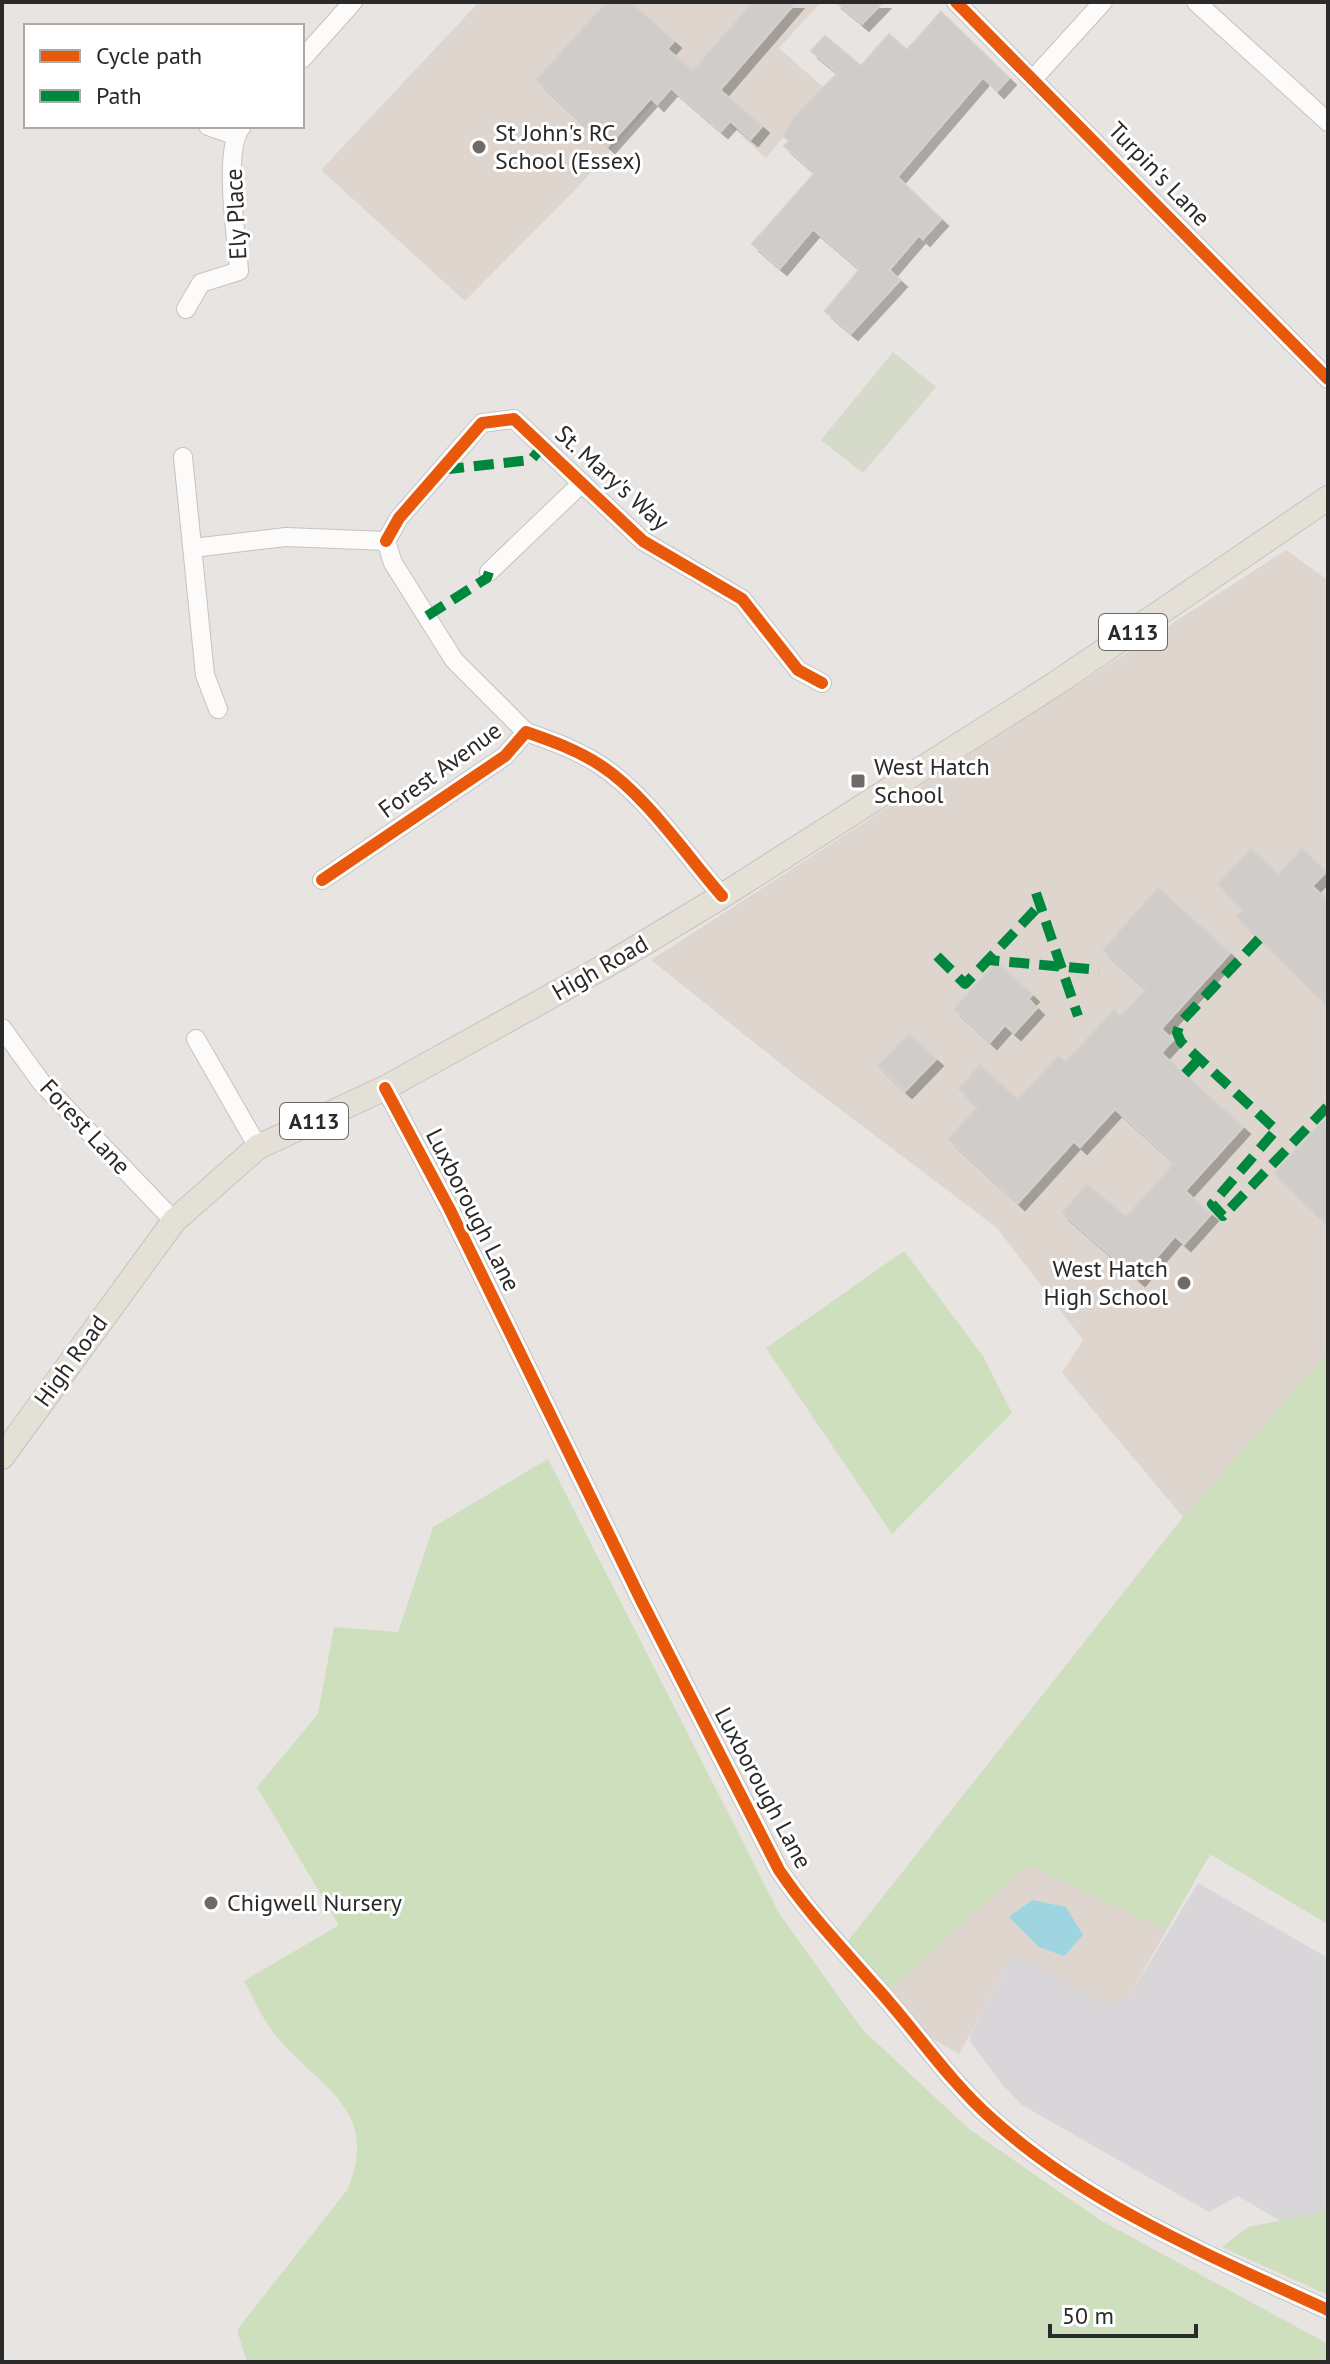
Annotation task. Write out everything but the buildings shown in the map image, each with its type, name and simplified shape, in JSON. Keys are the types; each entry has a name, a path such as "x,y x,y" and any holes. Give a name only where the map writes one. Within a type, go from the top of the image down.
{"main road":[{"name":"High Road","path":"2,1457 174,1221 258,1147 385,1088 616,960 722,896 1055,684 1328,498"}],"street":[{"path":"304,57 352,2"},
{"name":"Turpin's Lane","path":"956,2 1328,379"},
{"path":"1034,78 1103,2"},
{"path":"1196,2 1328,122"},
{"name":"Ely Place","path":"186,309 201,283 239,271 232,162 238,130"},
{"name":"St. Mary's Way","path":"386,541 399,518 482,423 514,419 643,541 742,599 798,670 822,683"},
{"path":"183,457 205,675 218,709"},
{"path":"489,572 519,547 582,483"},
{"path":"193,548 286,537 386,541 393,563 454,660 526,732"},
{"name":"Forest Avenue","path":"322,880 505,756 526,732 560,744 601,766 629,790 722,896"},
{"name":"Forest Lane","path":"2,1028 41,1082 174,1221"},
{"path":"196,1039 258,1147"},
{"name":"Luxborough Lane","path":"385,1088 449,1208 648,1613 779,1870 802,1906 876,1986 953,2081 1027,2148 1137,2217 1328,2310"}],"shaded area":[{"name":"St John's RC School (Essex)","path":"479,2 821,2 779,48 824,88 766,158 677,77 576,189 465,301 321,170"},
{"name":"West Hatch High School","path":"1286,550 1328,580 1328,1924 1210,1854 1128,1998 1104,2004 1021,1957 1012,1957 959,2054 909,2025 848,1941 1183,1517 1062,1373 1083,1340 996,1227 796,1076 651,960"},
{"path":"1198,1883 1328,1958 1328,2211 1282,2222 1238,2196 1209,2212 1022,2105 1000,2082 970,2041 971,2033 1012,1957 1021,1957 1128,1998"}],"green space":[{"path":"893,352 936,387 863,473 821,440"},
{"path":"904,1251 983,1356 1012,1413 892,1534 766,1348"},
{"path":"1328,1352 1328,1924 1210,1854 1166,1930 1027,1865 886,1993 848,1941 1184,1517"},
{"path":"548,1459 780,1915 863,2030 969,2129 1100,2220 1328,2344 1328,2362 247,2362 237,2330 347,2190 356,2162 357,2139 351,2119 341,2102 276,2036 244,1981 339,1925 257,1787 318,1714 334,1627 398,1632 433,1527"},
{"path":"1328,2211 1328,2295 1222,2247 1248,2227"}],"water":[{"path":"1032,1900 1066,1907 1083,1935 1064,1956 1039,1947 1009,1917"}],"marked path":[{"path":"445,466 449,469 531,460 543,446"},
{"path":"427,616 487,578 489,572"},
{"path":"1036,893 1078,1016"},
{"path":"1035,910 988,960 1099,970"},
{"path":"1259,939 1180,1023 1177,1033 1181,1042 1276,1130 1212,1204 1223,1216 1328,1106"},
{"path":"937,956 965,984 988,960"},
{"path":"1185,1074 1199,1059"}],"cycle path":[{"path":"956,2 1328,379"},
{"path":"386,541 399,518 482,423 514,419 643,541 742,599 798,670 822,683"},
{"path":"322,880 505,756 526,732 582,755 617,777 649,808 722,896"},
{"path":"385,1088 449,1208 641,1600 779,1870 802,1901 961,2088 1029,2150 1068,2178 1152,2227 1328,2310"}],"place":[{"name":"St John's RC School (Essex)","path":"479,147"},
{"name":"West Hatch School","path":"858,781"},
{"name":"West Hatch High School","path":"1184,1283"},
{"name":"Chigwell Nursery","path":"211,1903"}]}
